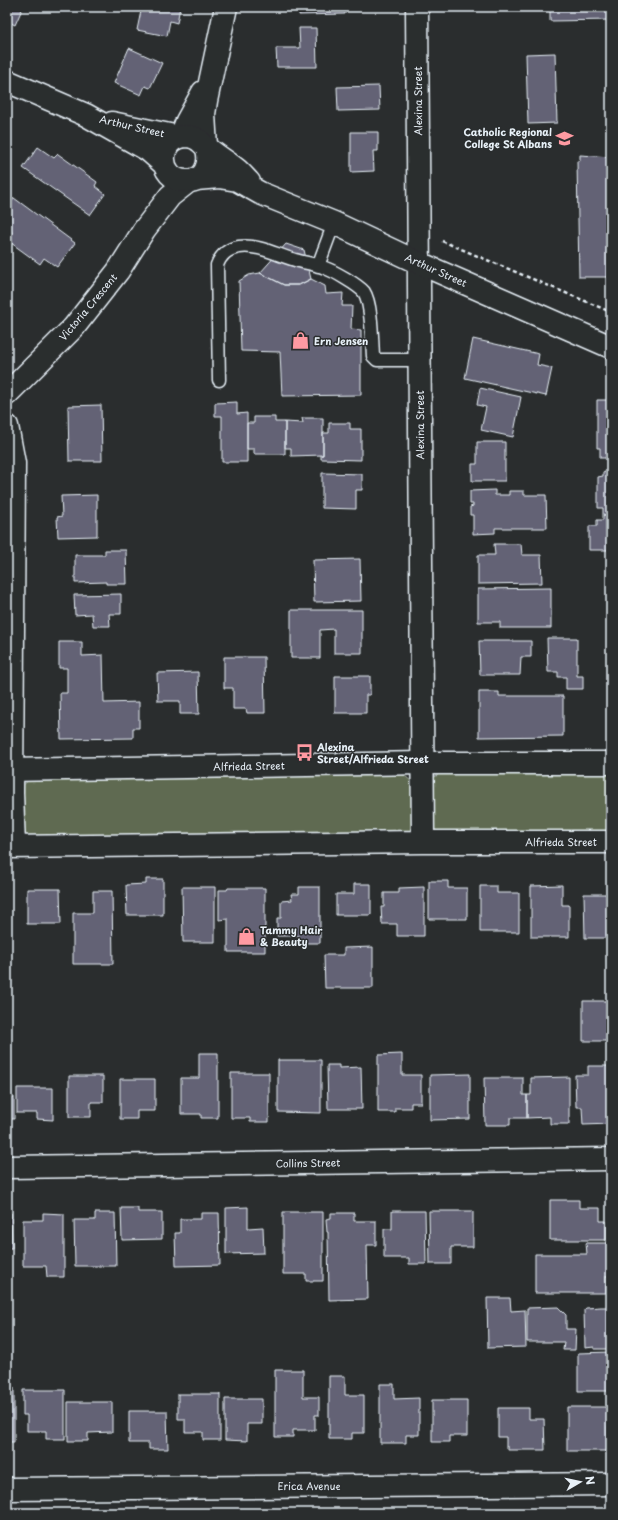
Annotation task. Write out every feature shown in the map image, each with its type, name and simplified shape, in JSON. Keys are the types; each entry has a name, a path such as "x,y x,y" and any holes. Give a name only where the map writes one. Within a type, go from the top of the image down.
{"street":[{"path":"193,180 203,174 208,166 209,157 206,148 204,114 226,7"},
{"name":"Alexina Street","path":"418,7 418,231 423,842"},
{"path":"180,137 211,77"},
{"name":"Arthur Street","path":"7,81 86,116 148,150 165,166"},
{"name":"Arthur Street","path":"86,116 124,126 180,137"},
{"path":"190,136 199,140 206,148 237,169 260,193 237,180 219,177 182,181 175,178 169,173 165,166 164,155 166,148 172,141 180,137 190,136"},
{"name":"Victoria Crescent","path":"144,230 162,179 165,166"},
{"name":"Victoria Crescent","path":"7,394 74,327 118,271 144,230 170,196 193,180"},
{"name":"Arthur Street","path":"260,193 334,223 419,263 611,347"},
{"path":"7,426 14,463 10,847"},
{"name":"Alfrieda Street","path":"10,770 423,763 611,763"},
{"name":"Alfrieda Street","path":"10,847 423,842 611,842"},
{"name":"Collins Street","path":"7,1167 610,1160"},
{"name":"Erica Avenue","path":"7,1489 611,1484"}],"lane":[{"path":"318,266 334,223"},
{"path":"219,380 217,265 221,256 228,250 238,247 251,246 318,266 336,273 364,292 369,307 373,356 377,360 420,360"}],"path":[{"path":"418,231 611,312"}],"green space":[{"path":"611,772 611,832 439,833 431,831 431,780 439,774"},
{"path":"404,775 412,782 412,828 409,831 24,835 21,787 30,779"}],"building":[{"path":"7,7 23,7 15,25 7,21"},
{"path":"126,7 180,7 177,23 170,21 167,36 137,30 141,11"},
{"path":"299,7 345,7 345,14 299,15"},
{"path":"550,7 611,7 611,20 550,21"},
{"path":"299,28 316,28 317,67 277,67 276,48 300,48"},
{"path":"129,48 162,63 150,88 145,86 141,95 114,83"},
{"path":"555,53 557,123 528,124 526,54"},
{"path":"379,86 380,110 338,111 337,87"},
{"path":"351,132 378,132 378,151 373,151 374,171 351,172"},
{"path":"38,147 54,158 58,154 97,182 95,186 105,194 90,215 23,168"},
{"path":"580,155 611,157 611,277 579,277 577,161 580,161"},
{"path":"14,198 75,243 57,267 44,258 40,264 7,240 12,232 7,228 7,208"},
{"path":"286,244 304,250 311,279 299,285 284,285 260,273"},
{"name":"Ern Jensen","path":"260,273 284,285 299,285 311,279 325,286 326,294 343,293 342,306 352,306 351,329 361,330 361,395 282,396 280,352 241,351 239,281 249,275"},
{"path":"473,339 539,354 537,365 552,368 546,396 465,378"},
{"path":"480,388 521,397 513,437 481,430 486,407 477,405"},
{"path":"597,400 611,400 611,458 600,458 600,448 597,448"},
{"path":"237,402 237,414 247,413 247,462 222,462 222,416 215,416 215,403"},
{"path":"101,405 102,461 69,461 68,406"},
{"path":"254,417 275,417 275,422 285,422 285,454 254,454 254,449 247,449 247,423 254,423"},
{"path":"302,418 323,418 323,455 291,456 291,448 285,448 285,422 303,423"},
{"path":"329,423 350,423 350,429 361,429 361,460 321,459 321,455 323,455 323,433 329,433"},
{"path":"477,442 505,442 505,481 472,481 472,464 477,464"},
{"path":"603,472 611,473 611,515 603,515 603,508 598,508 598,477 603,476"},
{"path":"322,473 362,474 362,490 356,490 356,509 322,508"},
{"path":"495,490 495,495 509,495 509,491 524,491 524,495 546,495 547,528 495,528 495,533 473,534 473,515 470,515 470,507 473,506 473,504 470,504 470,491"},
{"path":"97,495 97,536 58,537 57,517 62,516 61,496"},
{"path":"603,515 611,515 611,550 589,550 589,526 597,526 597,520 603,520"},
{"path":"494,544 521,544 522,555 541,555 542,583 478,584 478,555 495,555"},
{"path":"105,550 126,550 127,584 106,584 106,582 75,583 75,555 105,555"},
{"path":"360,559 361,601 314,602 313,560"},
{"path":"551,588 551,628 500,628 500,622 478,622 478,589"},
{"path":"121,594 121,614 109,614 110,626 93,626 92,614 75,615 74,595"},
{"path":"291,610 362,610 362,653 334,653 334,629 320,630 320,658 291,658"},
{"path":"547,638 577,638 577,676 583,676 583,689 566,689 566,677 558,677 558,672 548,672"},
{"path":"479,641 531,641 531,657 521,657 520,675 480,675"},
{"path":"59,642 82,642 82,656 103,655 104,703 139,702 139,728 133,728 133,738 61,739 60,693 67,693 67,668 59,668"},
{"path":"224,657 264,657 265,713 247,713 246,709 233,709 233,688 224,688"},
{"path":"198,672 199,714 180,714 180,701 158,701 157,673"},
{"path":"335,676 370,676 370,695 366,695 366,713 335,713"},
{"path":"479,692 499,692 499,696 563,696 563,736 479,737"},
{"path":"146,879 163,879 163,915 127,915 126,885 146,884"},
{"path":"429,881 448,881 448,888 467,888 467,919 429,919"},
{"path":"354,884 371,884 371,915 336,915 336,894 354,894"},
{"path":"562,885 562,905 569,905 569,937 531,937 531,886"},
{"path":"480,886 497,886 497,893 519,893 519,932 480,932"},
{"path":"182,887 215,887 215,942 183,942"},
{"path":"299,887 320,887 320,943 299,943 299,936 277,936 277,918 281,918 281,901 292,900 291,894 299,894"},
{"path":"424,887 424,936 397,936 397,924 382,924 381,907 384,907 384,893 399,893 399,888"},
{"name":"Tammy Hair & Beauty","path":"228,888 265,888 265,952 228,952 228,919 219,920 219,890 227,890"},
{"path":"27,889 60,889 61,924 27,924"},
{"path":"93,891 112,891 113,964 73,964 73,913 93,913"},
{"path":"584,894 611,894 611,945 608,945 608,938 585,938"},
{"path":"373,947 373,988 325,988 324,955 344,955 344,948"},
{"path":"583,1001 611,1001 611,1041 583,1041"},
{"path":"7,1035 9,1035 9,1097 14,1097 14,1119 7,1119"},
{"path":"199,1053 218,1053 218,1118 201,1118 201,1114 181,1114 181,1078 199,1078"},
{"path":"402,1054 402,1075 421,1075 421,1103 411,1103 411,1108 395,1108 395,1112 378,1112 378,1055"},
{"path":"278,1060 321,1060 321,1113 278,1112"},
{"path":"327,1065 339,1065 339,1068 361,1067 362,1109 328,1109"},
{"path":"588,1066 611,1066 611,1124 583,1125 582,1107 576,1107 575,1075 588,1075"},
{"path":"231,1073 269,1073 269,1122 250,1122 250,1118 231,1118"},
{"path":"470,1074 470,1119 430,1120 430,1075"},
{"path":"69,1076 103,1076 103,1102 91,1102 91,1117 69,1117"},
{"path":"569,1077 569,1124 550,1124 550,1117 527,1118 527,1095 531,1095 531,1078"},
{"path":"484,1078 523,1078 523,1095 527,1095 527,1118 510,1118 510,1125 485,1125"},
{"path":"120,1079 155,1079 155,1111 137,1111 137,1119 120,1119"},
{"path":"17,1088 53,1088 53,1120 37,1119 37,1113 17,1113"},
{"path":"550,1200 579,1200 579,1208 600,1208 600,1221 606,1221 606,1240 550,1240"},
{"path":"248,1207 248,1228 263,1227 264,1253 226,1254 226,1208"},
{"path":"121,1208 138,1208 138,1212 162,1212 162,1239 122,1240"},
{"path":"392,1211 425,1211 426,1264 409,1264 409,1258 384,1258 384,1229 392,1229"},
{"path":"429,1211 473,1211 473,1247 451,1247 451,1264 430,1264"},
{"path":"283,1212 323,1212 323,1281 306,1281 306,1274 283,1274"},
{"path":"7,1213 11,1213 12,1248 7,1248"},
{"path":"43,1213 64,1214 64,1277 47,1277 46,1266 23,1266 23,1220 43,1220"},
{"path":"95,1213 115,1213 116,1266 75,1266 74,1220 95,1220"},
{"path":"201,1213 219,1213 220,1265 176,1266 175,1233 180,1233 180,1219 201,1219"},
{"path":"331,1213 354,1213 354,1221 376,1221 376,1245 367,1245 368,1299 329,1300 328,1232 326,1219 331,1218"},
{"path":"586,1243 611,1243 611,1276 606,1276 606,1293 535,1293 535,1254 587,1254"},
{"path":"487,1298 510,1298 511,1311 525,1310 526,1347 488,1348"},
{"path":"558,1307 566,1315 566,1329 576,1329 575,1350 563,1350 564,1342 527,1342 527,1308"},
{"path":"611,1307 611,1349 594,1349 594,1347 585,1348 584,1310 586,1308"},
{"path":"611,1352 611,1391 578,1391 578,1353"},
{"path":"275,1370 303,1370 303,1397 319,1397 319,1415 315,1415 315,1430 293,1430 293,1437 275,1437"},
{"path":"329,1376 345,1376 345,1395 364,1395 364,1433 352,1433 352,1439 329,1439"},
{"path":"380,1384 394,1384 394,1399 419,1398 419,1435 406,1435 406,1443 380,1443"},
{"path":"7,1388 14,1388 14,1442 7,1442"},
{"path":"23,1390 65,1390 65,1439 46,1439 46,1431 27,1431 27,1415 23,1415"},
{"path":"178,1394 220,1394 220,1440 203,1440 203,1432 185,1432 185,1419 178,1419"},
{"path":"225,1399 262,1399 262,1424 247,1424 247,1441 225,1440"},
{"path":"432,1400 467,1400 467,1436 449,1436 449,1442 432,1442"},
{"path":"68,1402 112,1402 112,1432 88,1433 88,1441 68,1441"},
{"path":"567,1407 611,1407 611,1426 608,1426 608,1451 567,1451"},
{"path":"498,1408 529,1408 529,1419 544,1419 545,1450 508,1450 508,1447 506,1447 506,1437 498,1437"},
{"path":"129,1411 167,1411 168,1449 149,1449 149,1443 129,1443"}],"place":[{"name":"Catholic Regional College St Albans","path":"565,138"},
{"name":"Ern Jensen","path":"301,341"},
{"name":"Alexina Street/Alfrieda Street","path":"304,753"},
{"name":"Tammy Hair & Beauty","path":"247,936"}]}
